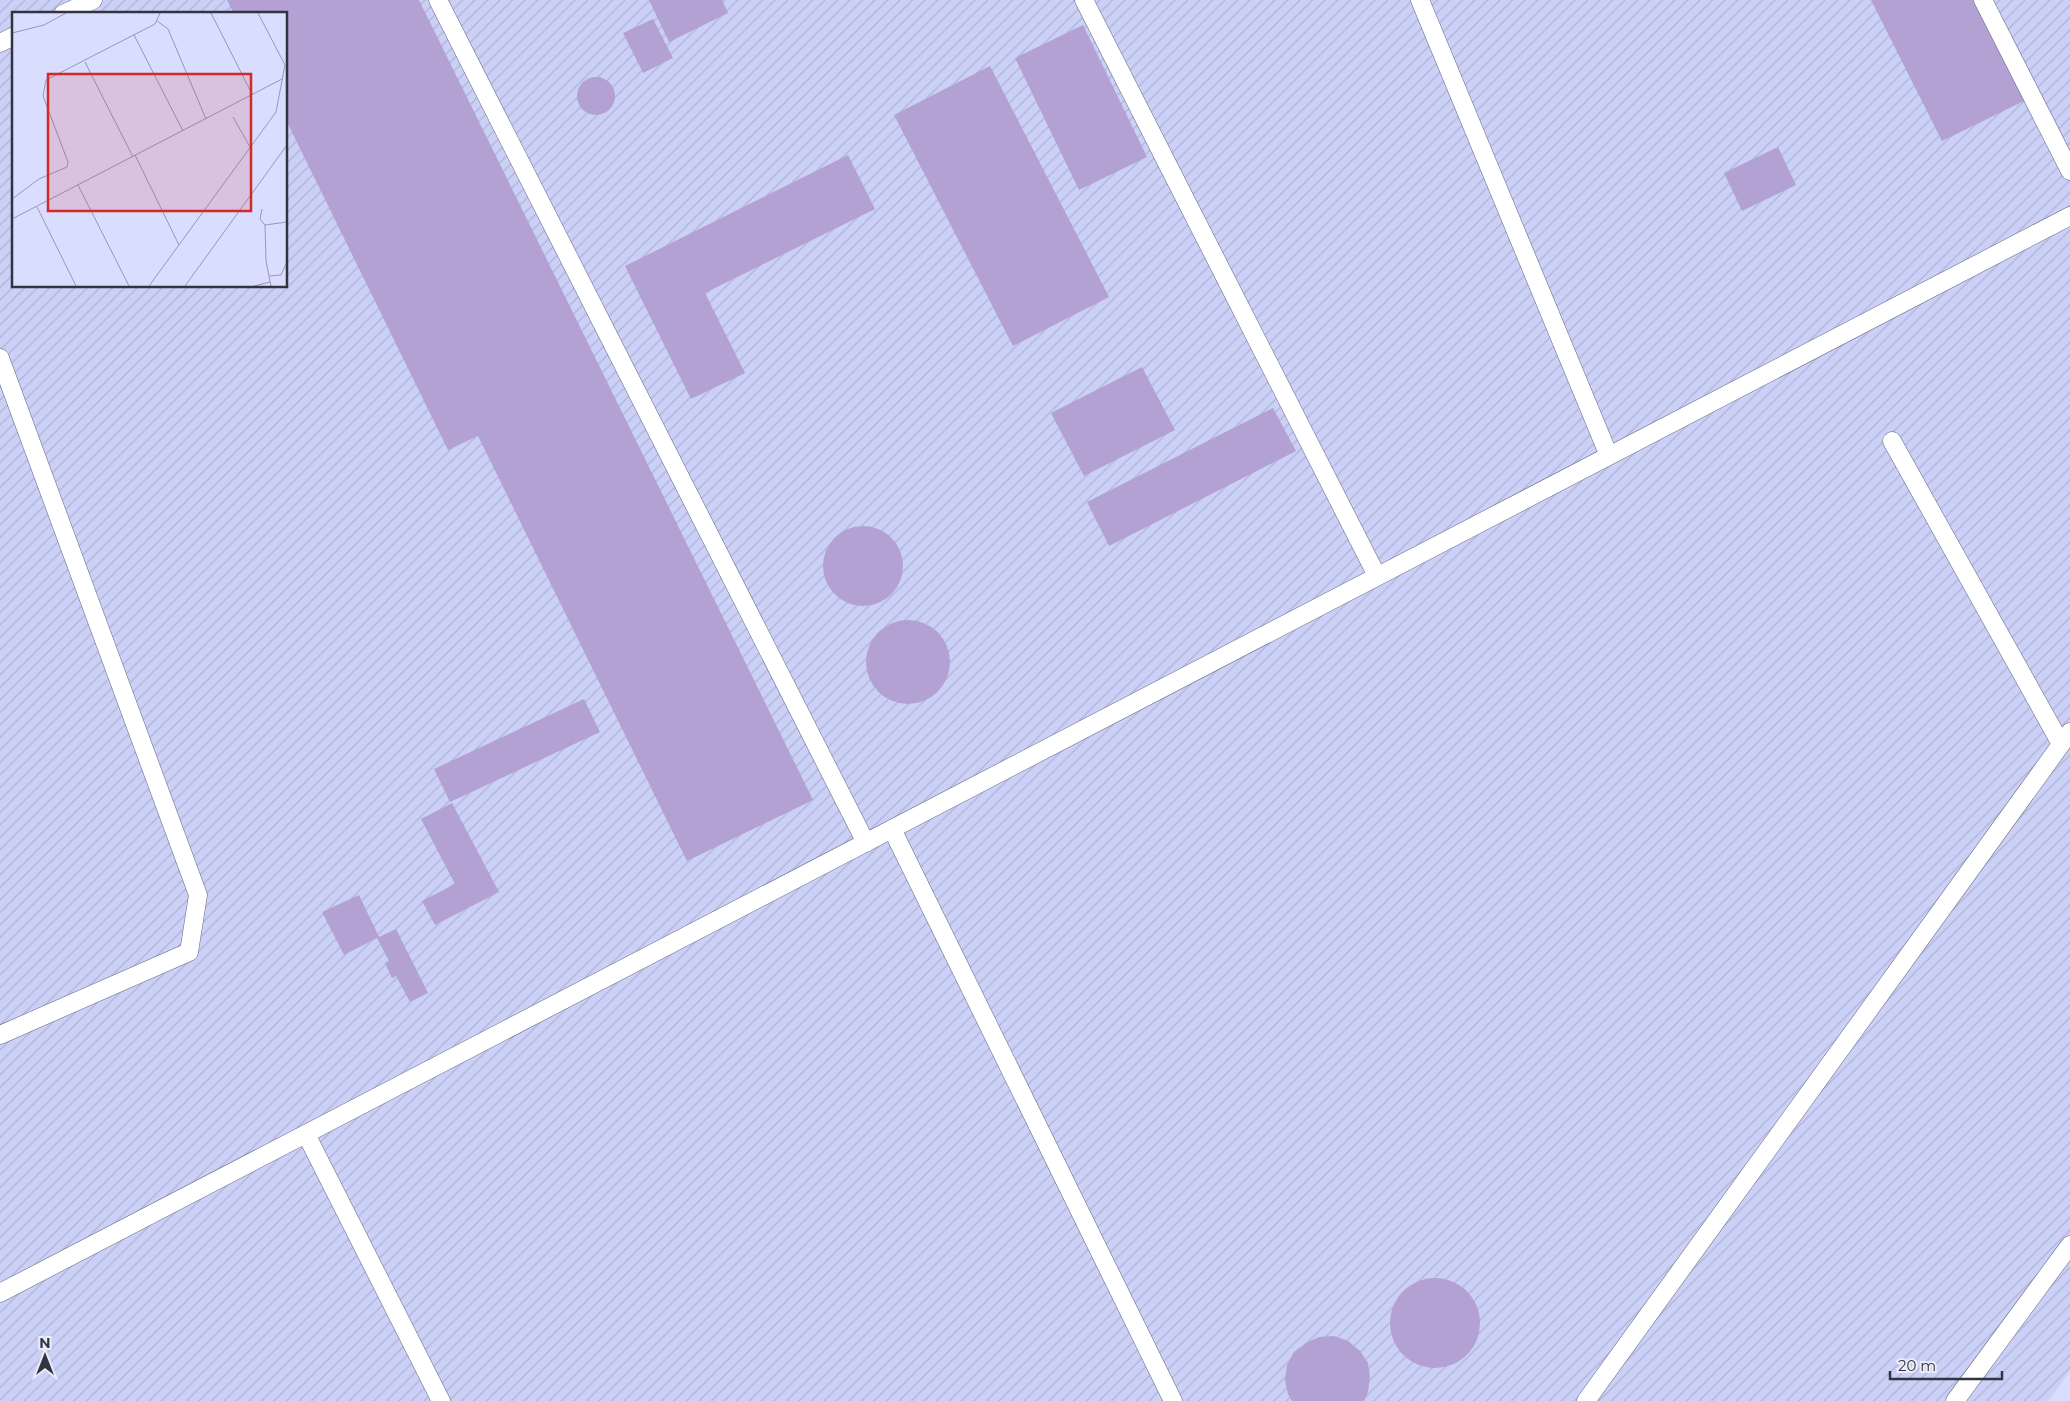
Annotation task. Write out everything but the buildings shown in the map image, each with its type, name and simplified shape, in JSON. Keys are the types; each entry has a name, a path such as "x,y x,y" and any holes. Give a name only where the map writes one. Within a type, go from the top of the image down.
{"lane":[{"path":"67,12 93,0"},
{"path":"438,0 866,843"},
{"path":"1084,0 1376,576"},
{"path":"1420,0 1609,456"},
{"path":"1983,0 2070,171"},
{"path":"0,43 12,37"},
{"path":"0,1293 2070,216"},
{"path":"0,358 198,896 189,952 0,1036"},
{"path":"1586,1401 2065,738 1892,441"},
{"path":"892,829 1173,1401"},
{"path":"306,1134 441,1401"},
{"path":"1955,1401 2070,1245"}],"shaded area":[{"path":"0,0 2070,0 2070,1371 2048,1401 0,1401"}]}
